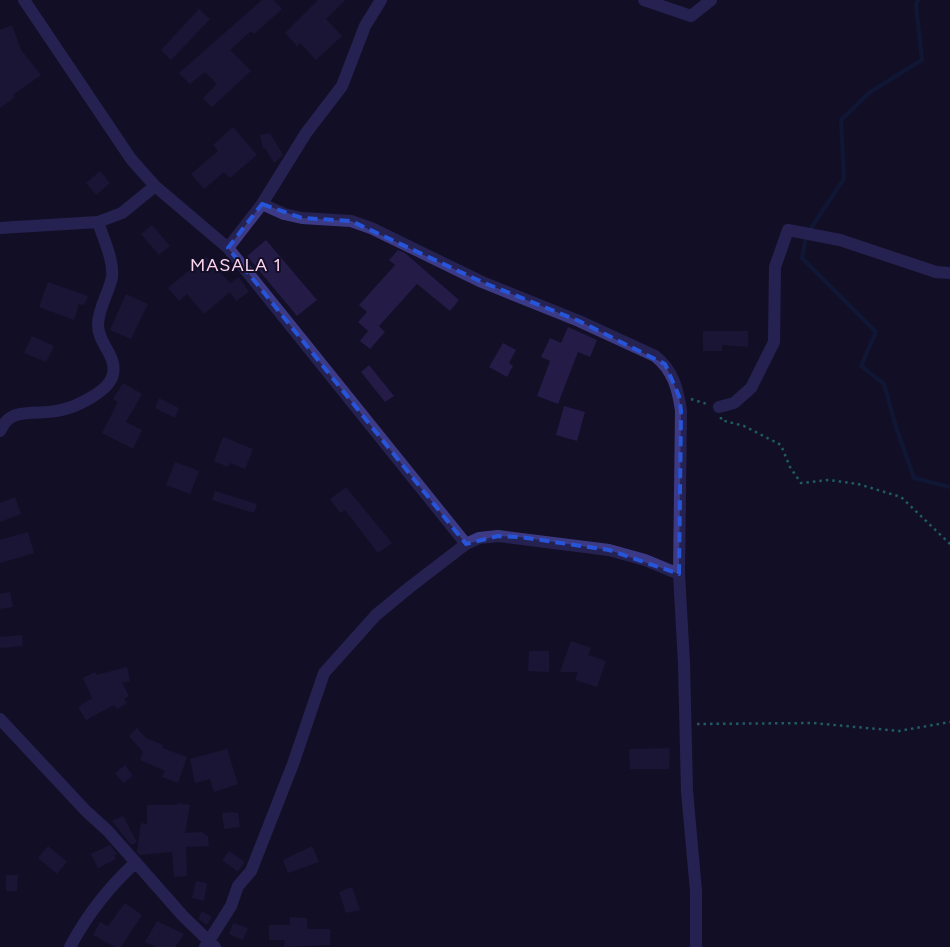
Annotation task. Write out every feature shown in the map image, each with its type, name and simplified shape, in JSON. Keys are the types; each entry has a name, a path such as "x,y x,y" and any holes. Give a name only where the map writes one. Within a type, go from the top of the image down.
{"street":[{"path":"24,0 131,159 154,186 228,248 466,544"},
{"path":"228,248 262,204 300,141 342,86 365,26 381,0"},
{"path":"644,0 691,16 711,0"},
{"path":"0,228 98,222 122,213 154,186"},
{"path":"262,204 284,214 302,218 352,221 371,228 482,282 579,321 655,356 668,370 679,396 681,452 679,574 687,791 696,891 696,947"},
{"path":"0,431 7,420 16,415 60,411 78,404 100,392 111,380 113,361 102,343 98,323 112,278 112,269 98,222"},
{"path":"719,407 734,403 751,388 774,342 775,267 788,230 840,240 936,272 950,272"},
{"path":"0,719 136,862 209,945 232,906 238,886 252,872 293,764 324,673 376,615 466,544 479,538 498,536 520,537 608,550 645,560 679,574"},
{"path":"70,947 116,880 136,862"}],"path":[{"path":"679,396 719,407 721,420 744,426 781,445 790,467 801,483 829,480 858,484 901,498 950,544"},
{"path":"685,724 813,723 899,731 950,722"}],"highlighted area":[{"path":"262,204 302,218 351,221 482,282 579,321 665,364 679,396 681,411 679,574 609,550 520,537 498,536 466,544 228,248"}],"building":[{"path":"262,0 273,0 282,9 254,34 251,31 230,50 251,71 212,107 203,98 217,84 205,72 190,84 179,73"},
{"path":"318,0 345,0 326,19 342,36 316,60 300,43 297,46 285,33"},
{"path":"199,9 210,19 171,60 161,50"},
{"path":"12,25 21,50 41,75 13,95 15,97 0,108 0,30"},
{"path":"233,127 257,155 230,178 224,172 204,189 191,174 218,151 213,145"},
{"path":"270,133 283,155 274,163 265,148 263,149 260,135"},
{"path":"100,171 110,183 96,195 86,183"},
{"path":"152,225 170,246 159,255 141,234"},
{"path":"266,240 317,300 297,316 247,256"},
{"path":"398,250 405,253 459,300 450,311 417,284 379,326 385,332 370,349 360,341 368,331 358,322 367,312 359,305 395,265 389,260"},
{"path":"206,256 230,283 239,277 249,292 236,301 230,292 204,314 187,294 179,301 168,288"},
{"path":"48,282 88,296 84,305 79,304 74,320 39,307"},
{"path":"126,294 148,304 131,339 110,330"},
{"path":"568,327 597,340 590,357 578,352 558,404 537,396 550,361 541,357 550,338 561,343"},
{"path":"703,331 748,331 748,347 722,345 722,351 703,351"},
{"path":"32,336 54,346 46,362 24,353"},
{"path":"503,343 516,350 509,363 513,366 507,377 489,367"},
{"path":"369,365 394,396 385,402 361,372"},
{"path":"123,383 142,394 126,422 142,430 133,449 102,433 118,402 113,399"},
{"path":"159,398 179,408 175,418 155,408"},
{"path":"564,406 585,412 577,441 556,435"},
{"path":"223,437 253,449 245,469 230,463 228,467 214,461"},
{"path":"175,462 199,471 190,494 166,485"},
{"path":"346,487 392,543 378,553 345,510 340,513 330,499"},
{"path":"215,491 257,504 254,513 212,500"},
{"path":"15,497 21,514 0,522 0,503"},
{"path":"28,532 34,553 0,563 0,540"},
{"path":"10,592 13,607 0,609 0,594"},
{"path":"22,635 23,646 0,648 0,637"},
{"path":"571,641 591,648 588,655 606,661 597,687 575,680 578,672 560,672"},
{"path":"529,651 549,651 549,672 528,671"},
{"path":"127,667 130,681 122,683 129,696 124,699 127,703 117,709 114,705 86,720 78,707 92,698 83,678 95,672 96,675"},
{"path":"137,728 146,738 163,745 162,748 187,757 178,783 162,777 165,771 140,760 143,752 129,736"},
{"path":"670,748 669,769 630,769 629,749"},
{"path":"227,749 238,784 214,792 210,779 195,783 190,759"},
{"path":"125,765 133,776 123,783 115,773"},
{"path":"177,803 190,805 185,833 202,832 208,836 209,846 186,847 187,876 174,877 172,852 140,855 137,852 141,823 147,824 147,805 177,805"},
{"path":"222,813 238,813 240,827 224,829"},
{"path":"123,816 137,842 131,845 112,821"},
{"path":"110,845 117,854 114,855 116,859 98,868 91,854"},
{"path":"48,846 67,862 57,874 38,858"},
{"path":"312,846 319,862 288,873 283,860"},
{"path":"229,851 245,862 238,872 222,860"},
{"path":"6,875 18,875 17,891 6,891"},
{"path":"196,881 207,883 204,901 192,898"},
{"path":"352,887 360,910 346,913 339,892"},
{"path":"125,903 142,915 121,947 115,947 93,935 100,922 108,926"},
{"path":"202,911 212,917 207,925 198,919"},
{"path":"290,917 307,918 307,929 330,929 330,945 284,947 285,940 269,940 269,925 290,925"},
{"path":"157,921 184,934 175,947 156,947 145,942"},
{"path":"233,923 248,928 243,940 229,934"}],"waterway":[{"path":"809,231 844,179 841,120 870,92 922,60 916,5 918,0"},
{"path":"806,237 802,258 876,332 861,366 884,384 896,427 914,478 950,487"}],"district":[{"name":"MASALA 1","path":"236,265"}]}
